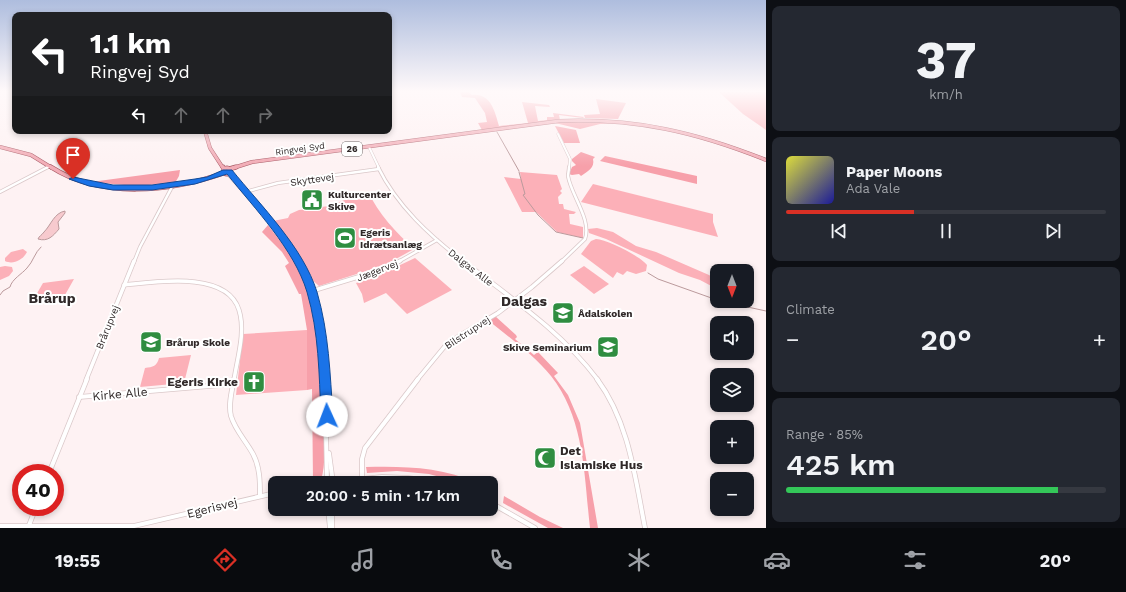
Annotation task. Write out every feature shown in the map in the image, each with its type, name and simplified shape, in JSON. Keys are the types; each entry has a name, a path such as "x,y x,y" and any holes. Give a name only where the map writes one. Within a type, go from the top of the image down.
{"main road":[{"name":"Ringvej Syd","path":"0,147 24,153 73,179 98,185 132,188 173,185 210,178 237,166 252,162 559,121 599,120 637,123 675,129 718,142 766,160"},
{"path":"207,134 213,150 227,171"}],"street":[{"name":"Bilstrupvej","path":"363,476 362,459 368,443 439,352 450,342 488,319 541,280 585,240 587,234 584,218 568,176 570,159 558,134"},
{"name":"Dalgas Alle","path":"369,146 389,188 404,207 437,240 514,300 572,348 591,370 609,397 621,423 630,452 645,528"},
{"path":"0,192 50,166"},
{"name":"Skyttevej","path":"245,192 278,183 379,169"},
{"path":"227,171 293,252 312,291 322,338 328,443 332,476"},
{"name":"Brårupvej","path":"53,464 146,232 173,185"},
{"name":"Jægervej","path":"312,291 381,270 406,258 437,240"},
{"path":"124,285 184,280 197,281 212,285 230,296 239,310 241,324 230,400 231,416 234,424 257,462 260,496"},
{"name":"Kirke Alle","path":"79,398 233,384"},
{"path":"326,476 328,443"},
{"name":"Egerisvej","path":"0,526 134,526 268,494"},
{"path":"498,507 535,528"},
{"path":"28,526 32,516"},
{"path":"329,516 331,528"},
{"path":"331,528 332,516"}],"shaded area":[{"path":"486,117 496,117 499,126 528,123 526,117 537,117 538,121 547,120 547,117 559,117 560,120 482,130 478,123 487,122"},
{"path":"585,117 619,117 618,119 585,118"},
{"path":"747,117 766,117 766,130"},
{"path":"555,123 615,123 600,124 580,129"},
{"path":"555,126 576,130 580,143 564,143"},
{"path":"581,152 595,157 593,159 592,167 581,176 579,174 569,174 572,167 576,165 572,159"},
{"path":"605,156 697,176 697,184 600,161"},
{"path":"180,170 179,176 175,183 135,186 91,182"},
{"path":"520,172 557,175 562,189 560,191 562,193 558,197 559,204 563,204 564,209 576,212 574,214 569,214 570,224 583,227 583,238 557,232 536,212 522,212 504,177 521,179"},
{"path":"593,184 713,214 713,222 718,237 581,202"},
{"name":"Egeris Idrætsanlæg","path":"368,191 382,215 414,249 385,265 319,286 310,278 298,254 273,221 288,218 290,214 299,210 329,206"},
{"path":"65,211 58,222 59,229 55,234 45,240 38,239 55,217 61,212"},
{"path":"268,225 296,265 304,283 315,320 320,358 324,441 324,465 322,476 313,476 312,389 307,390 307,330 301,294 299,294 285,266 289,263 282,252 262,232"},
{"path":"597,228 613,232 636,246 656,252 709,275 710,285 700,280 679,273 606,239 589,233 588,229"},
{"path":"596,239 616,245 638,257 647,265 646,271 636,274 627,271 623,275 617,272 613,278 581,254 591,241"},
{"path":"23,249 27,252 20,259 14,262 5,261 5,258 11,252"},
{"path":"415,258 452,290 407,314 386,293 364,303 362,294 356,283 381,274"},
{"path":"584,266 609,284 594,294 570,275"},
{"path":"0,267 12,267 13,271 9,276 0,280"},
{"path":"74,279 61,302 32,302 43,283"},
{"path":"495,316 516,335 517,337 515,339 534,355 538,352 558,373 554,376 568,395 580,423 598,528 590,528 581,449 577,429 571,411 562,393 544,368 522,347 489,321"},
{"path":"307,330 307,390 236,395 243,334"},
{"path":"191,355 184,383 140,387 145,368 154,366 159,358"},
{"path":"366,467 409,467 437,471 457,476 436,476 397,471 367,473"},
{"path":"504,496 540,517 563,528 548,528 503,503"}],"waterway":[{"path":"497,132 519,171"},
{"path":"519,172 525,194 523,195 538,215 556,232 583,238"},
{"path":"0,295 3,291 10,287 15,279 29,266 41,247"},
{"path":"648,273 658,279 710,298"},
{"path":"752,308 766,311"}],"place":[{"name":"Kulturcenter Skive","path":"312,200"},
{"name":"Egeris Idrætsanlæg","path":"345,238"},
{"name":"Ådalskolen","path":"563,313"},
{"name":"Brårup Skole","path":"151,342"},
{"name":"Skive Seminarium","path":"608,347"},
{"name":"Egeris Kirke","path":"254,382"},
{"name":"Det Islamiske Hus","path":"545,458"}],"district":[{"name":"Brårup","path":"52,298"},
{"name":"Dalgas","path":"524,301"}],"route":[{"path":"73,179 113,187 152,188 195,182 210,178 223,172 229,172 293,252 312,291 320,322 322,338 327,416"}]}
